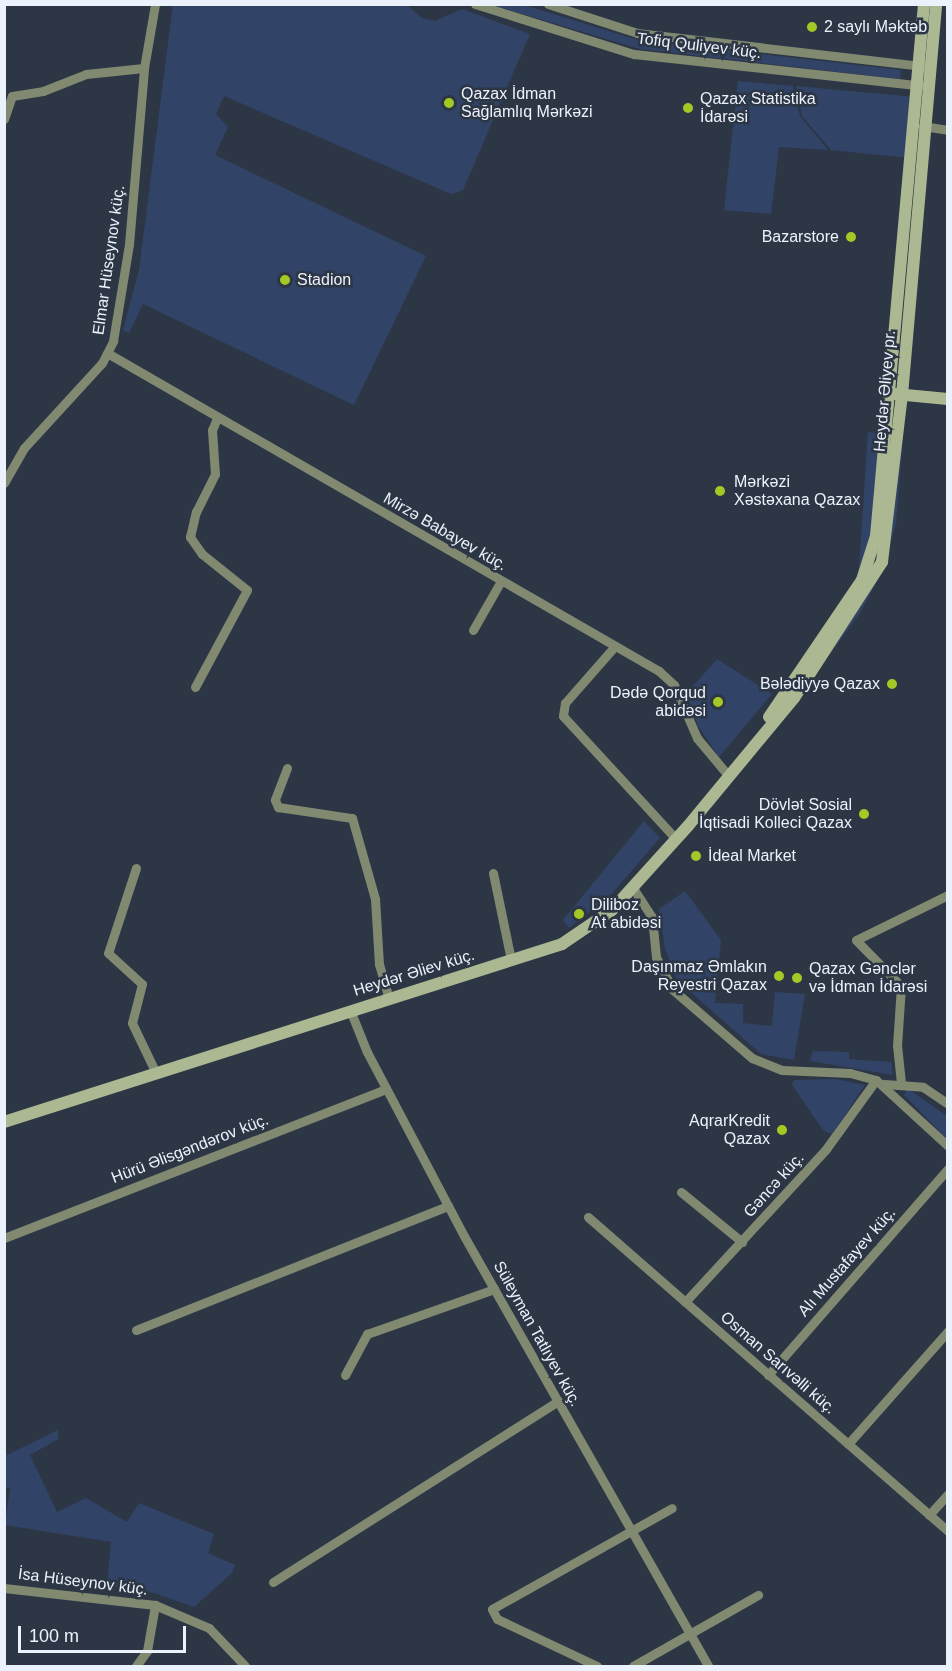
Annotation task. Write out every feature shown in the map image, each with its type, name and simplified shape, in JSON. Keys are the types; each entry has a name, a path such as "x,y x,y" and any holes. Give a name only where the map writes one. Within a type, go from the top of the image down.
{"main road":[{"path":"924,4 922,86 897,394 948,399"},
{"path":"923,66 936,4"},
{"name":"Heydər Əliyev pr.","path":"897,394 923,126 922,86"},
{"name":"Heydər Əliev küç.","path":"4,1122 512,960 582,934 633,888 676,839 756,739 862,580 877,526 897,394"}],"street":[{"name":"Elmar Hüseynov küç.","path":"4,483 24,448 109,354 129,244 144,68 155,4"},
{"name":"Tofiq Quliyev küç.","path":"475,4 633,54 922,86"},
{"name":"Tofiq Quliyev küç.","path":"548,4 637,33 923,66"},
{"path":"4,119 12,96 43,91 86,74 144,68"},
{"path":"923,126 948,130"},
{"name":"Mirzə Babayev küç.","path":"109,354 615,646 674,685 700,743 727,774"},
{"path":"195,687 247,590 202,554 190,537 196,512 215,474 212,430 217,418"},
{"path":"473,630 501,581"},
{"path":"615,646 566,703 563,716 676,839"},
{"path":"287,768 275,800 278,807 352,818 375,899 378,964 389,998"},
{"path":"136,868 108,953 141,984 132,1023 156,1073"},
{"path":"493,873 512,960"},
{"path":"633,888 652,917 656,957 672,988 752,1058 782,1070 850,1073 880,1082 923,1087 948,1104"},
{"path":"901,1083 897,1046 901,986 856,940 948,895"},
{"name":"Süleyman Tatlıyev küç.","path":"350,1010 386,1089 448,1206 708,1666"},
{"path":"880,1082 948,1146"},
{"name":"Gəncə küç.","path":"686,1302 826,1149 880,1082"},
{"name":"Hürü Əlisgəndərov küç.","path":"4,1238 386,1089"},
{"name":"Alı Mustafayev küç.","path":"768,1375 948,1169"},
{"path":"681,1192 742,1242"},
{"path":"136,1330 448,1206"},
{"name":"Osman Sarıvəlli küç.","path":"588,1218 948,1531"},
{"path":"345,1375 367,1334 494,1289"},
{"path":"848,1444 948,1331"},
{"path":"273,1582 558,1401"},
{"path":"929,1515 948,1494"},
{"path":"597,1666 497,1619 492,1609 672,1508"},
{"name":"İsa Hüseynov küç.","path":"4,1588 155,1605 209,1628 245,1666"},
{"path":"633,1666 758,1595"},
{"path":"136,1666 147,1651 155,1605"}],"shaded area":[{"path":"173,4 407,5 422,18 435,21 462,9 530,34 463,190 451,194 224,96 216,114 228,127 215,155 426,256 354,405 143,304 129,333 123,330 139,270"},
{"path":"492,5 524,5 638,40 901,70 900,79 640,49"},
{"path":"738,81 793,86 800,116 828,150 779,147 771,214 724,210"},
{"path":"796,86 915,97 910,158 831,150 802,116"},
{"path":"904,424 896,523 884,568 860,613 797,699 871,587"},
{"path":"868,432 888,434 868,569 859,569"},
{"path":"717,659 772,694 719,757 698,726 686,694"},
{"path":"644,821 660,838 608,898 569,928 563,920"},
{"path":"685,891 721,940 715,1003 743,1004 743,1023 772,1026 775,992 805,994 794,1060 761,1054 677,980 665,949 659,909"},
{"path":"813,1051 849,1052 849,1059 891,1062 893,1075 810,1061"},
{"path":"836,1079 865,1085 832,1134 823,1130 792,1085 794,1080"},
{"path":"908,1089 947,1116 947,1139 904,1095"},
{"path":"58,1430 58,1439 30,1455 57,1512 86,1498 127,1522 139,1503 214,1534 208,1553 235,1565 232,1573 194,1607 154,1593 107,1585 111,1542 5,1525 10,1488 5,1487 5,1456"}],"place":[{"name":"2 saylı Məktəb","path":"812,27"},
{"name":"Qazax İdman Sağlamlıq Mərkəzi","path":"449,103"},
{"name":"Qazax Statistika İdarəsi","path":"688,108"},
{"name":"Bazarstore","path":"851,237"},
{"name":"Stadion","path":"285,280"},
{"name":"Mərkəzi Xəstəxana Qazax","path":"720,491"},
{"name":"Bələdiyyə Qazax","path":"892,684"},
{"name":"Dədə Qorqud abidəsi","path":"718,702"},
{"name":"Dövlət Sosial İqtisadi Kolleci Qazax","path":"864,814"},
{"name":"İdeal Market","path":"696,856"},
{"name":"Diliboz At abidəsi","path":"579,914"},
{"name":"Daşınmaz Əmlakın Reyestri Qazax","path":"779,976"},
{"name":"Qazax Gənclər və İdman İdarəsi","path":"797,978"},
{"name":"AqrarKredit Qazax","path":"782,1130"}]}
